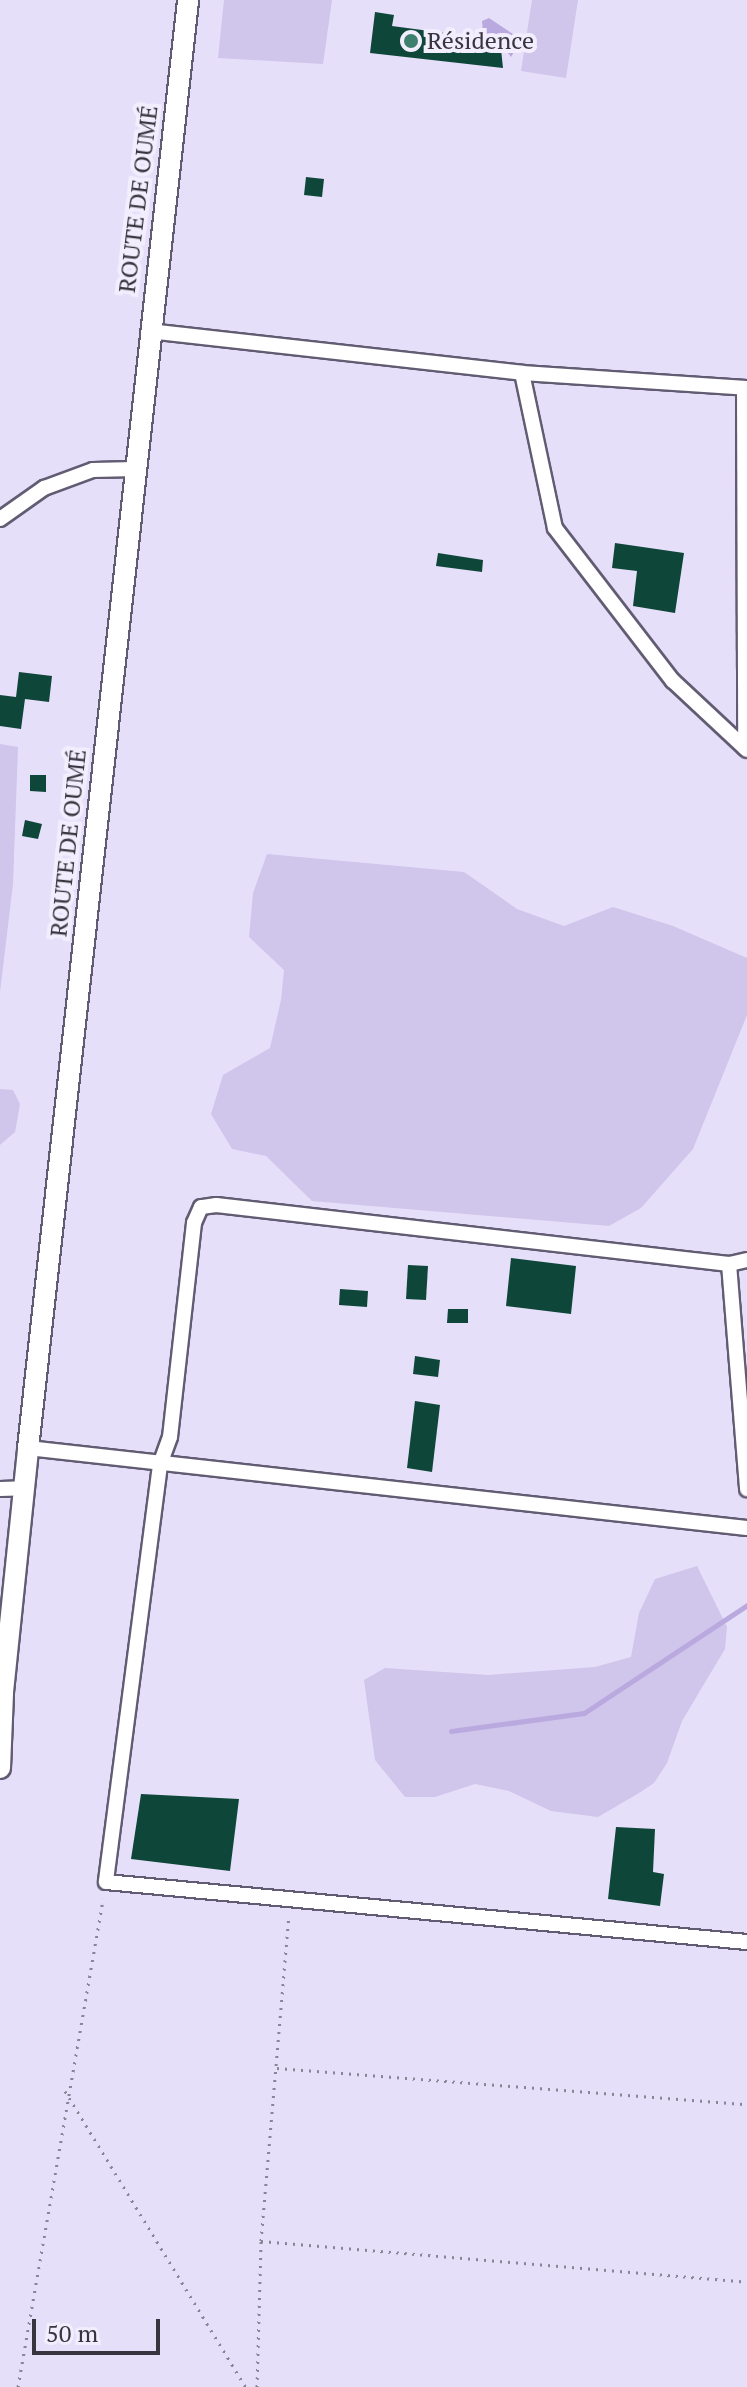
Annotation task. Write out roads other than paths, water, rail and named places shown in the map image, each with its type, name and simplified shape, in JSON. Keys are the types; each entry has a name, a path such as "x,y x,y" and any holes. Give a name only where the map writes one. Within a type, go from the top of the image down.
{"main road":[{"name":"ROUTE DE OUMÉ","path":"0,1768 1,1696 149,331 188,0"}],"street":[{"path":"149,331 522,373 746,388 746,749"},
{"path":"522,373 555,528 673,681 746,749"},
{"path":"0,519 44,488 68,479 93,470 135,469"},
{"path":"747,1260 729,1264 216,1205 201,1207 194,1223 170,1437 160,1465 106,1882 747,1942"},
{"path":"729,1264 747,1489"},
{"path":"28,1448 747,1528"},
{"path":"0,1489 24,1488"}],"waterway":[{"path":"451,1731 584,1713 747,1605"}],"place":[{"name":"Résidence","path":"411,41"}]}
